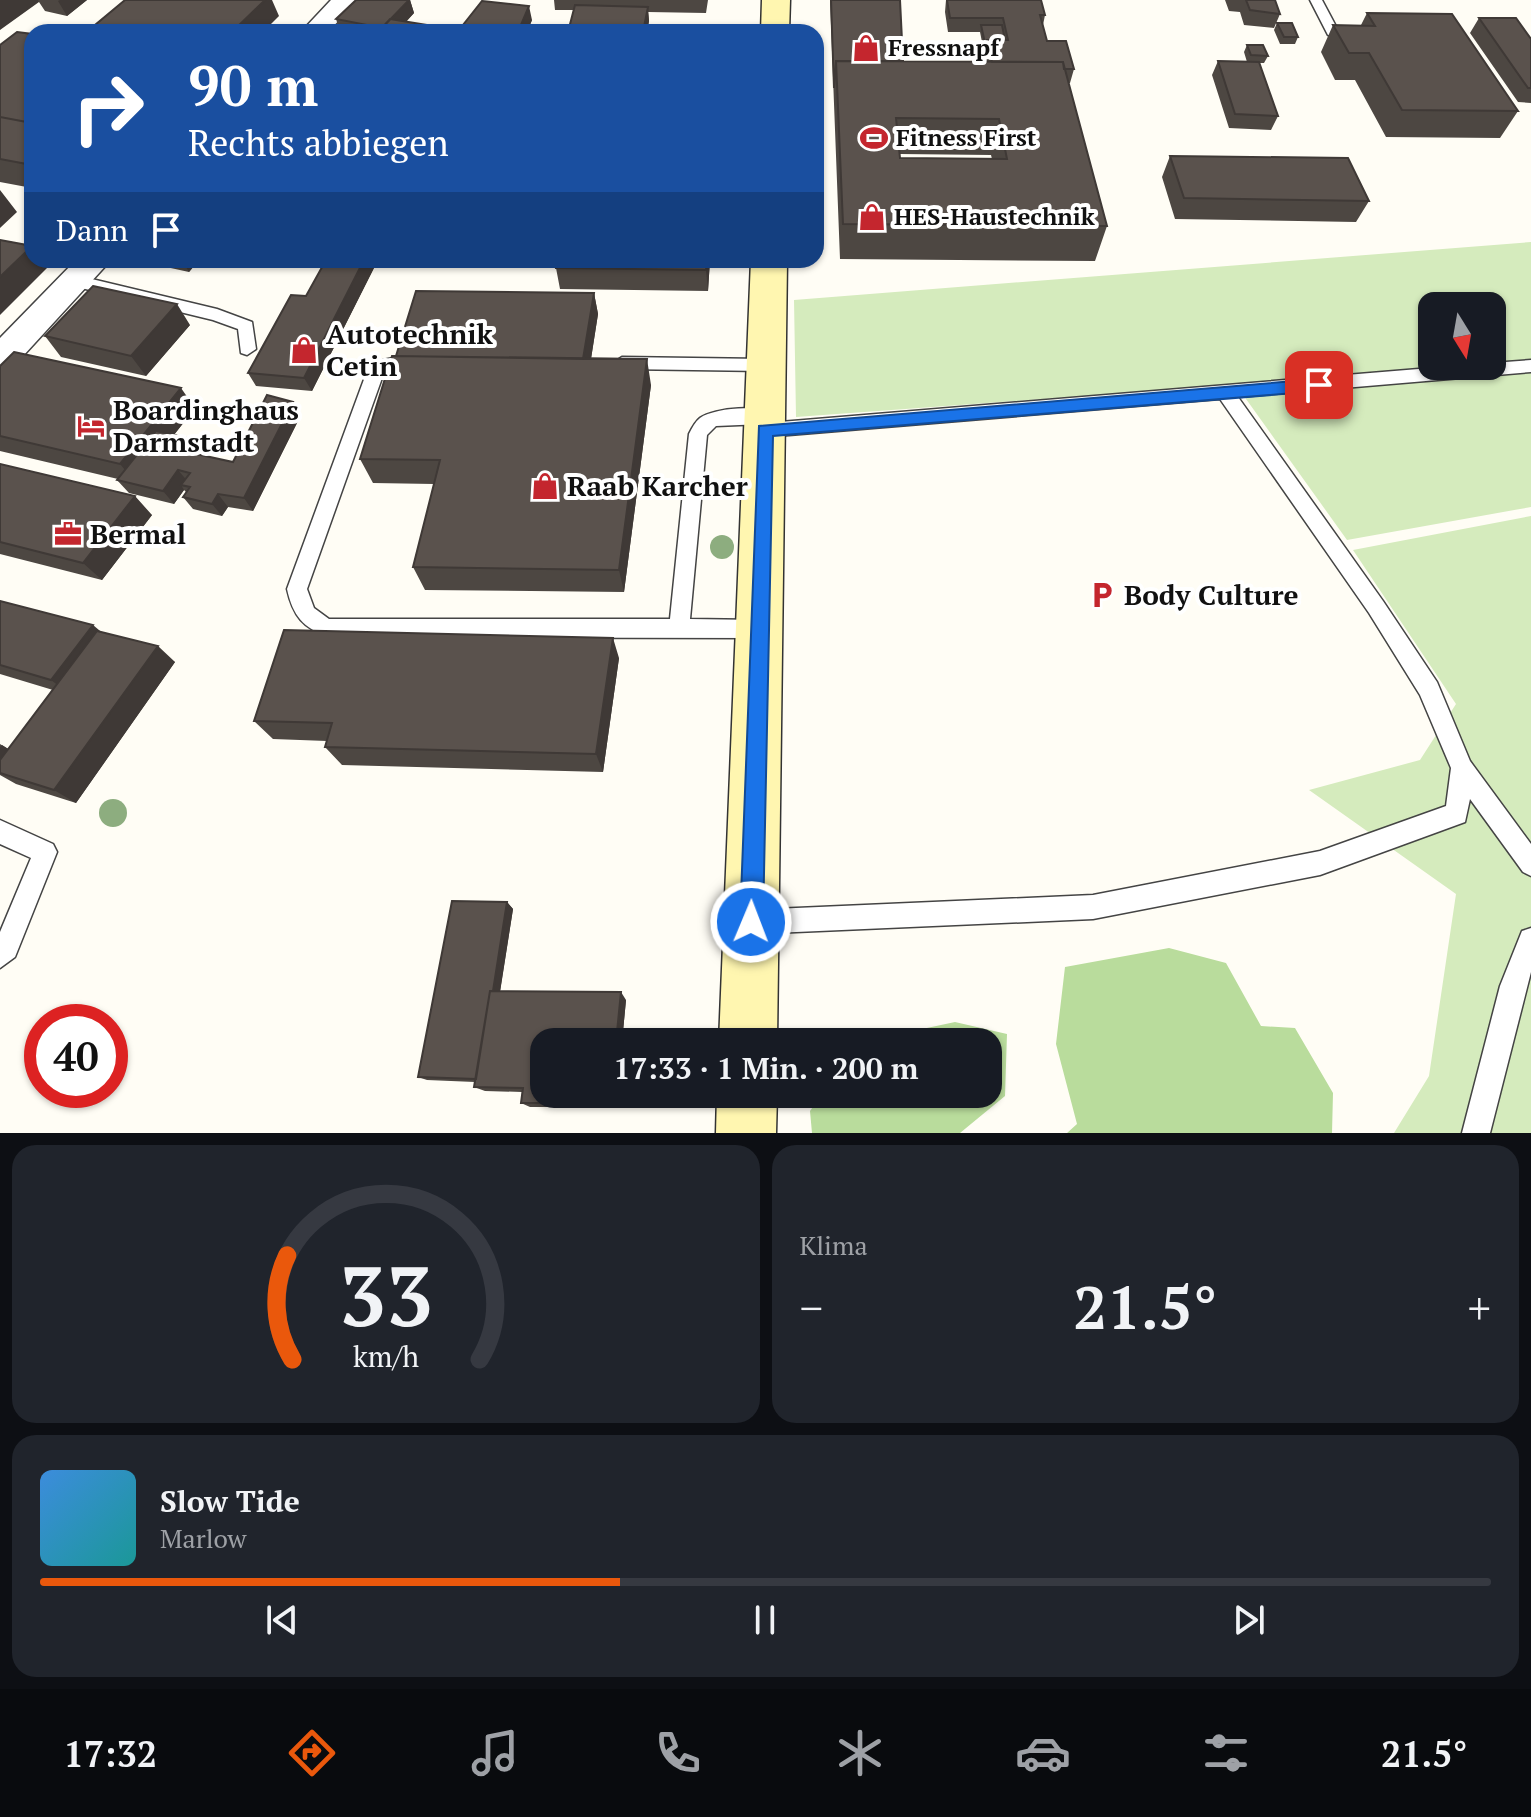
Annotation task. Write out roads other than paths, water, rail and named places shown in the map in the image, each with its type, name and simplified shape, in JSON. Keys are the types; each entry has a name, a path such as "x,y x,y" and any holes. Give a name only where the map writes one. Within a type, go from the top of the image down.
{"street":[{"path":"322,24 345,0"},
{"path":"775,24 776,0"},
{"path":"748,1028 769,268"},
{"path":"0,359 85,271"},
{"path":"746,1133 747,1108"}],"lane":[{"path":"1316,0 1333,32"},
{"path":"85,271 246,326 247,349"},
{"path":"409,361 389,364 375,374 297,589 302,609 311,622 329,628 759,629"},
{"path":"605,363 766,365"},
{"path":"679,628 698,434 702,424 714,417 765,423 1226,393 1531,366"},
{"path":"1226,393 1376,607 1429,689 1462,768 1531,864"},
{"path":"751,922 1093,907 1320,863 1457,814 1462,768"},
{"path":"0,832 45,852 6,948 0,955"},
{"path":"1476,1133 1513,986 1531,940"}],"place":[{"name":"Fressnapf","path":"866,48"},
{"name":"Fitness First","path":"874,138"},
{"name":"HES-Haustechnik","path":"872,217"},
{"name":"Autotechnik Cetin","path":"304,350"},
{"name":"Boardinghaus Darmstadt","path":"91,426"},
{"name":"Raab Karcher","path":"545,486"},
{"name":"Bermal","path":"68,534"},
{"name":"Body Culture","path":"1102,595"}]}
